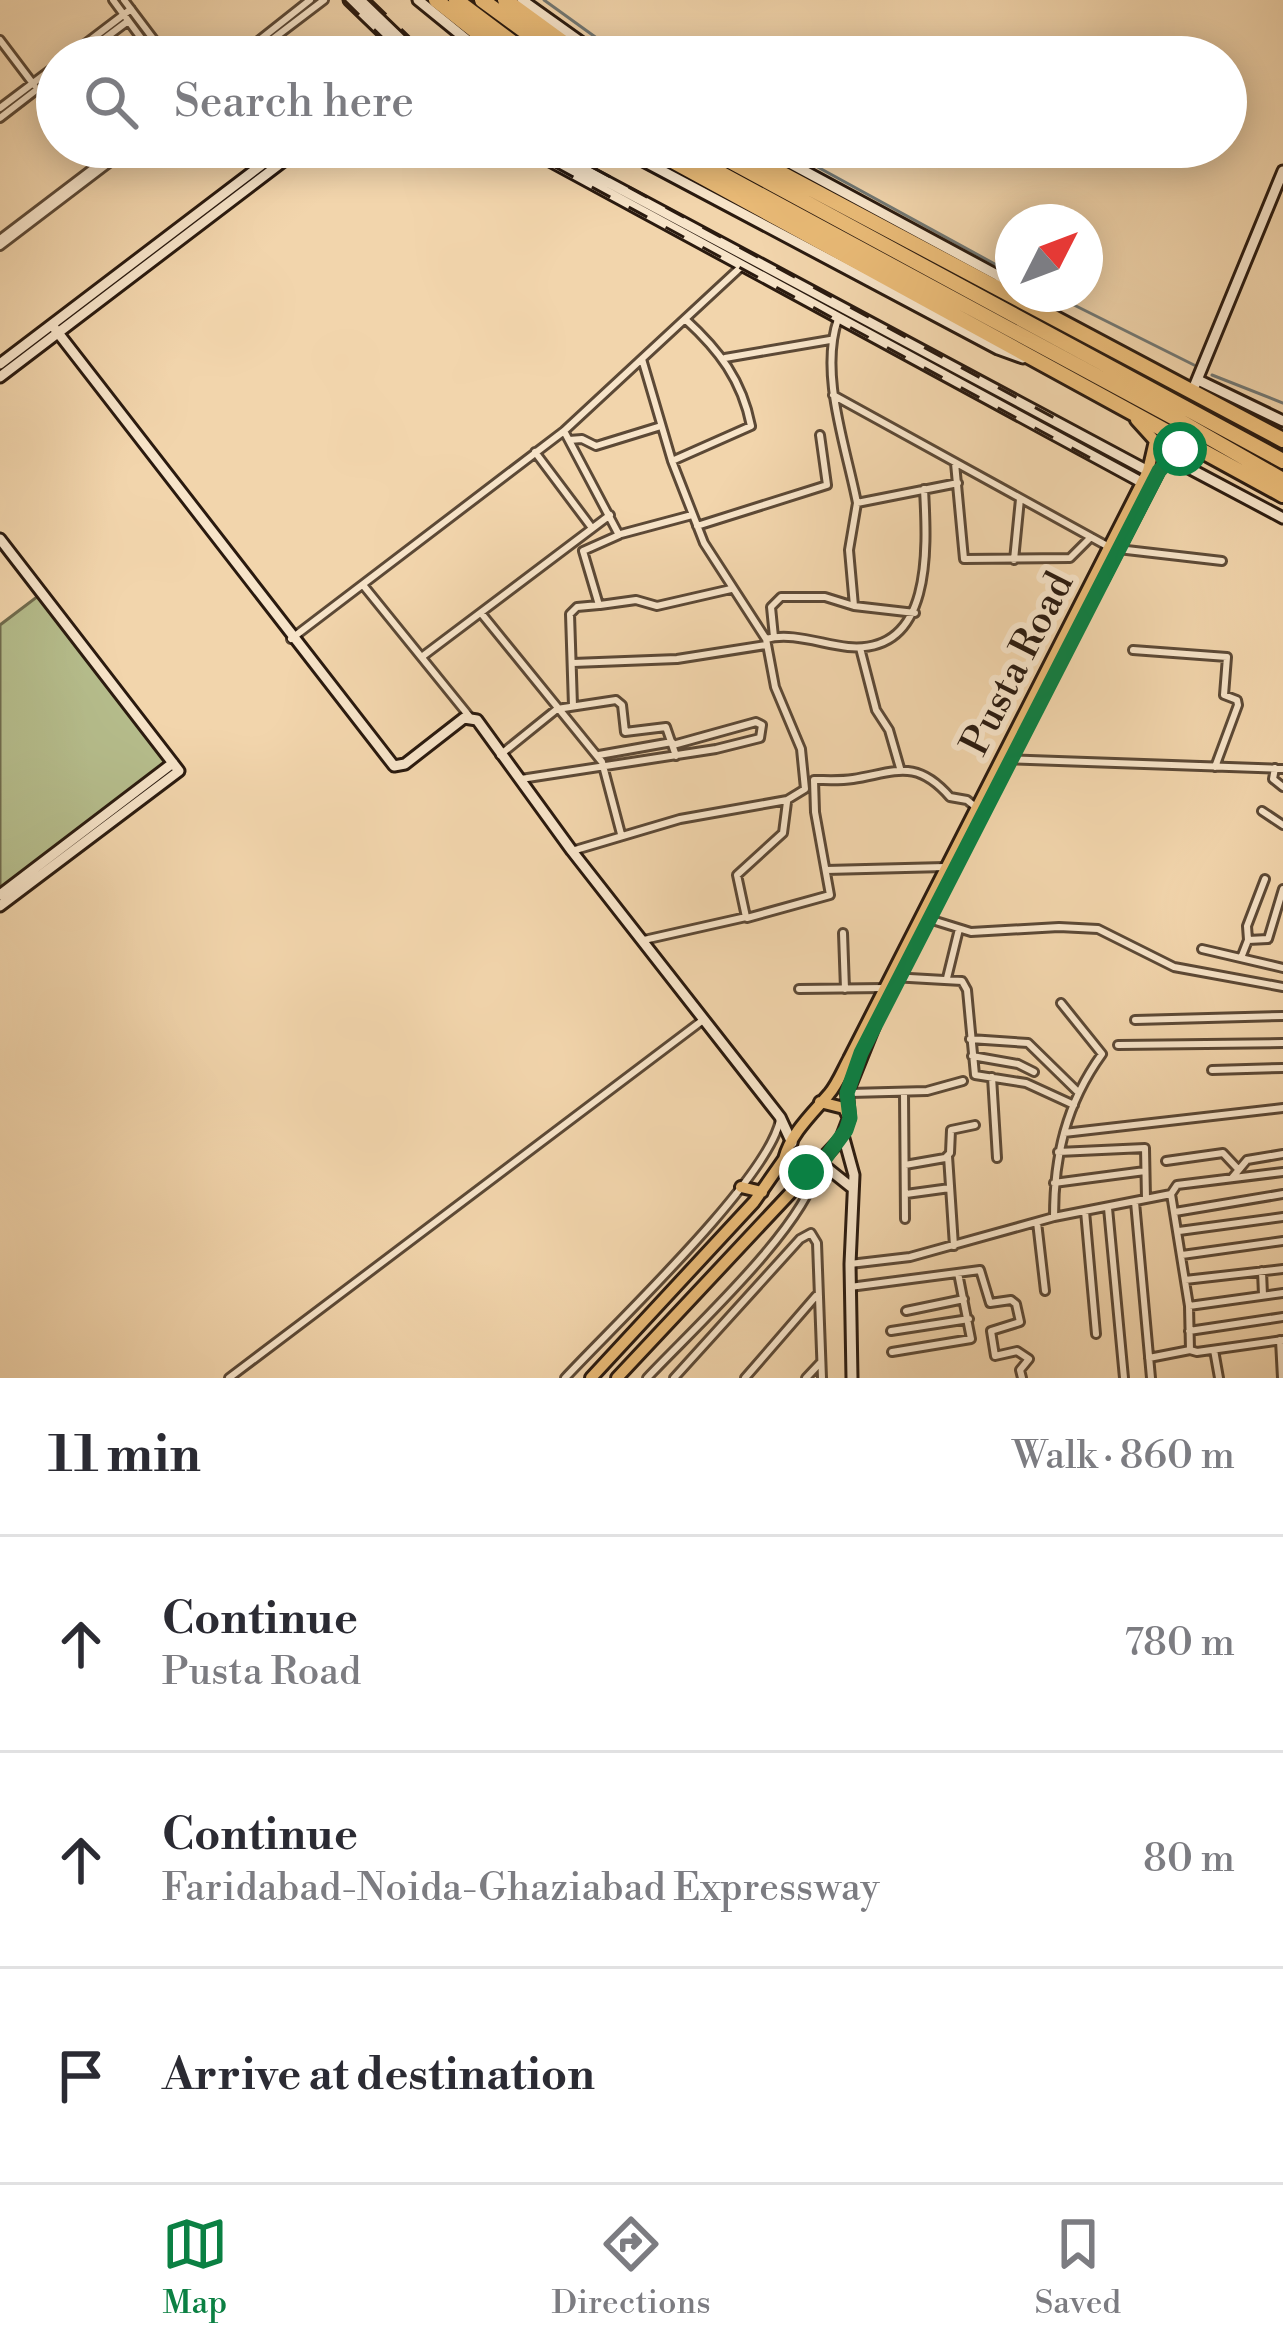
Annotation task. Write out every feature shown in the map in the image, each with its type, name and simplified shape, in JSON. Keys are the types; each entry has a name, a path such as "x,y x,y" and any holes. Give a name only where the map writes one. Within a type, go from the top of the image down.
{"highway":[{"path":"436,0 481,36"},
{"path":"456,0 504,36"},
{"path":"482,0 531,36"},
{"path":"506,0 555,36"},
{"path":"674,168 1283,495"},
{"path":"711,168 1283,480"},
{"path":"743,168 1283,460"},
{"path":"770,168 993,289 1195,386 1283,440"}],"main road":[{"path":"1132,411 1156,441 1146,477"},
{"path":"1168,457 1194,445"},
{"name":"Pusta Road","path":"1114,548 1168,457"},
{"name":"Pusta Road","path":"850,1118 847,1093 892,980 929,919 1146,477"},
{"name":"Pusta Road","path":"590,1378 762,1192 807,1118 829,1094 1006,759"},
{"path":"617,1378 844,1135 850,1118 844,1108 820,1102"},
{"path":"784,1159 790,1168 815,1168"},
{"path":"741,1187 762,1192"}],"street":[{"path":"113,0 148,36"},
{"path":"124,0 142,36"},
{"path":"265,36 310,0"},
{"path":"277,36 324,0"},
{"path":"350,0 391,36"},
{"path":"360,0 394,36"},
{"path":"418,0 462,36"},
{"path":"522,0 573,36"},
{"path":"98,36 129,15"},
{"path":"104,36 129,15"},
{"path":"0,40 35,86"},
{"path":"0,108 35,86"},
{"path":"0,118 35,86"},
{"path":"0,243 95,168"},
{"path":"0,243 102,168"},
{"path":"0,377 258,168"},
{"path":"0,364 274,168"},
{"path":"564,168 1146,477"},
{"path":"579,168 746,263"},
{"path":"799,168 995,274"},
{"path":"1283,171 1195,386 1283,421"},
{"path":"291,639 564,431 746,263"},
{"path":"840,313 830,340 833,395 857,502 849,550 854,606"},
{"path":"672,461 751,426 724,358 686,319"},
{"path":"55,329 291,639 396,767 469,716"},
{"path":"724,358 830,340"},
{"path":"642,359 692,515 731,589 769,640"},
{"path":"833,395 1114,548 1222,561"},
{"path":"569,440 582,439 596,446 661,426"},
{"path":"564,431 619,535"},
{"path":"697,526 827,485 820,435"},
{"path":"535,452 592,529"},
{"path":"1168,457 1283,518"},
{"path":"955,463 962,557 1073,557 1091,537"},
{"path":"857,502 958,483"},
{"path":"572,663 677,658 769,640 860,648 891,638 915,613 926,552 924,489"},
{"path":"1014,560 1020,499"},
{"path":"423,656 610,514"},
{"path":"599,605 584,551 619,535 692,515"},
{"path":"0,539 176,767"},
{"path":"363,585 477,720 572,851 781,1117 791,1143"},
{"path":"573,706 572,609 636,600 657,606 731,589"},
{"path":"572,851 621,834 787,800 802,792 801,749 775,687 769,640 771,607 781,597 825,597 854,606 915,613"},
{"path":"482,613 598,756 621,834"},
{"path":"860,648 876,710 889,730 901,770"},
{"path":"1133,650 1228,659 1224,695 1238,703 1215,766"},
{"path":"500,755 557,709 616,700 622,706 625,732 666,727 676,756"},
{"path":"519,779 676,756 755,740 764,733 756,722 673,744 598,756"},
{"path":"1006,759 1279,769 1274,779 1283,787"},
{"path":"0,895 176,767"},
{"path":"0,906 176,767"},
{"path":"804,780 848,780 901,770 936,780 950,797 967,800 978,809"},
{"path":"644,940 830,895 814,780"},
{"path":"743,919 746,913 737,875 783,833 787,800"},
{"path":"1262,811 1283,825"},
{"path":"826,870 949,867"},
{"path":"1241,980 1247,926 1265,879"},
{"path":"1248,940 1268,939 1283,889"},
{"path":"929,919 984,933 1098,929 1174,968 1283,987"},
{"path":"947,979 959,929"},
{"path":"843,933 845,989"},
{"path":"1202,949 1283,968"},
{"path":"799,989 845,989 892,980 962,981 967,986 975,1075 1026,1084 1074,1105"},
{"path":"1054,1217 1058,1152 1078,1093 1102,1054 1061,1003"},
{"path":"1136,1020 1283,1016"},
{"path":"229,1378 704,1020"},
{"path":"970,1039 1028,1043 1078,1093"},
{"path":"1118,1045 1283,1043"},
{"path":"972,1056 1018,1064 1034,1072"},
{"path":"1212,1070 1283,1069"},
{"path":"992,1077 997,1158"},
{"path":"847,1093 904,1093 963,1081"},
{"path":"904,1093 905,1220"},
{"path":"1064,1132 1283,1108"},
{"path":"781,1117 807,1118"},
{"path":"565,1378 741,1187 776,1141 781,1117"},
{"path":"954,1246 948,1156 951,1130 975,1125"},
{"path":"844,1135 854,1175 852,1378"},
{"path":"1058,1152 1144,1148 1146,1199"},
{"path":"1166,1161 1223,1153 1238,1169"},
{"path":"1232,1178 1247,1160 1283,1154"},
{"path":"905,1165 948,1156"},
{"path":"647,1378 785,1228 810,1191 815,1168 851,1187"},
{"path":"1054,1183 1145,1171"},
{"path":"1190,1350 1189,1306 1171,1194 1177,1185 1283,1172"},
{"path":"904,1194 950,1188"},
{"path":"850,1264 954,1246 1054,1217 1171,1194"},
{"path":"1174,1212 1283,1194"},
{"path":"1135,1202 1151,1378"},
{"path":"1108,1207 1124,1378"},
{"path":"1085,1211 1096,1334"},
{"path":"1179,1232 1283,1217"},
{"path":"1037,1222 1045,1291"},
{"path":"674,1378 807,1233 817,1243 821,1378"},
{"path":"1182,1255 1283,1241"},
{"path":"1185,1280 1283,1269"},
{"path":"850,1287 980,1270 990,1303 1011,1300 1016,1304 1020,1322 991,1331 995,1356 1017,1351 1028,1359 1020,1370 1022,1378"},
{"path":"1262,1271 1263,1295"},
{"path":"892,1352 969,1340 973,1335 958,1273"},
{"path":"1189,1306 1283,1293"},
{"path":"745,1378 816,1296"},
{"path":"906,1311 964,1299"},
{"path":"1189,1331 1283,1317"},
{"path":"891,1331 969,1319"},
{"path":"1149,1358 1282,1340 1282,1378"},
{"path":"1214,1350 1219,1378"},
{"path":"806,1378 821,1362"}],"green space":[{"path":"42,593 179,771 0,899 0,625"}],"waterway":[{"path":"544,0 594,36"},
{"path":"819,168 995,264"},
{"path":"1088,312 1194,365"},
{"path":"1212,375 1283,403"}],"railway":[{"path":"344,0 381,36"},
{"path":"371,0 408,36"},
{"path":"557,168 1105,466"},
{"path":"594,168 1071,427"}],"route":[{"path":"806,1172 818,1168 841,1139 850,1118 847,1093 861,1053 1163,462 1180,449"}]}
